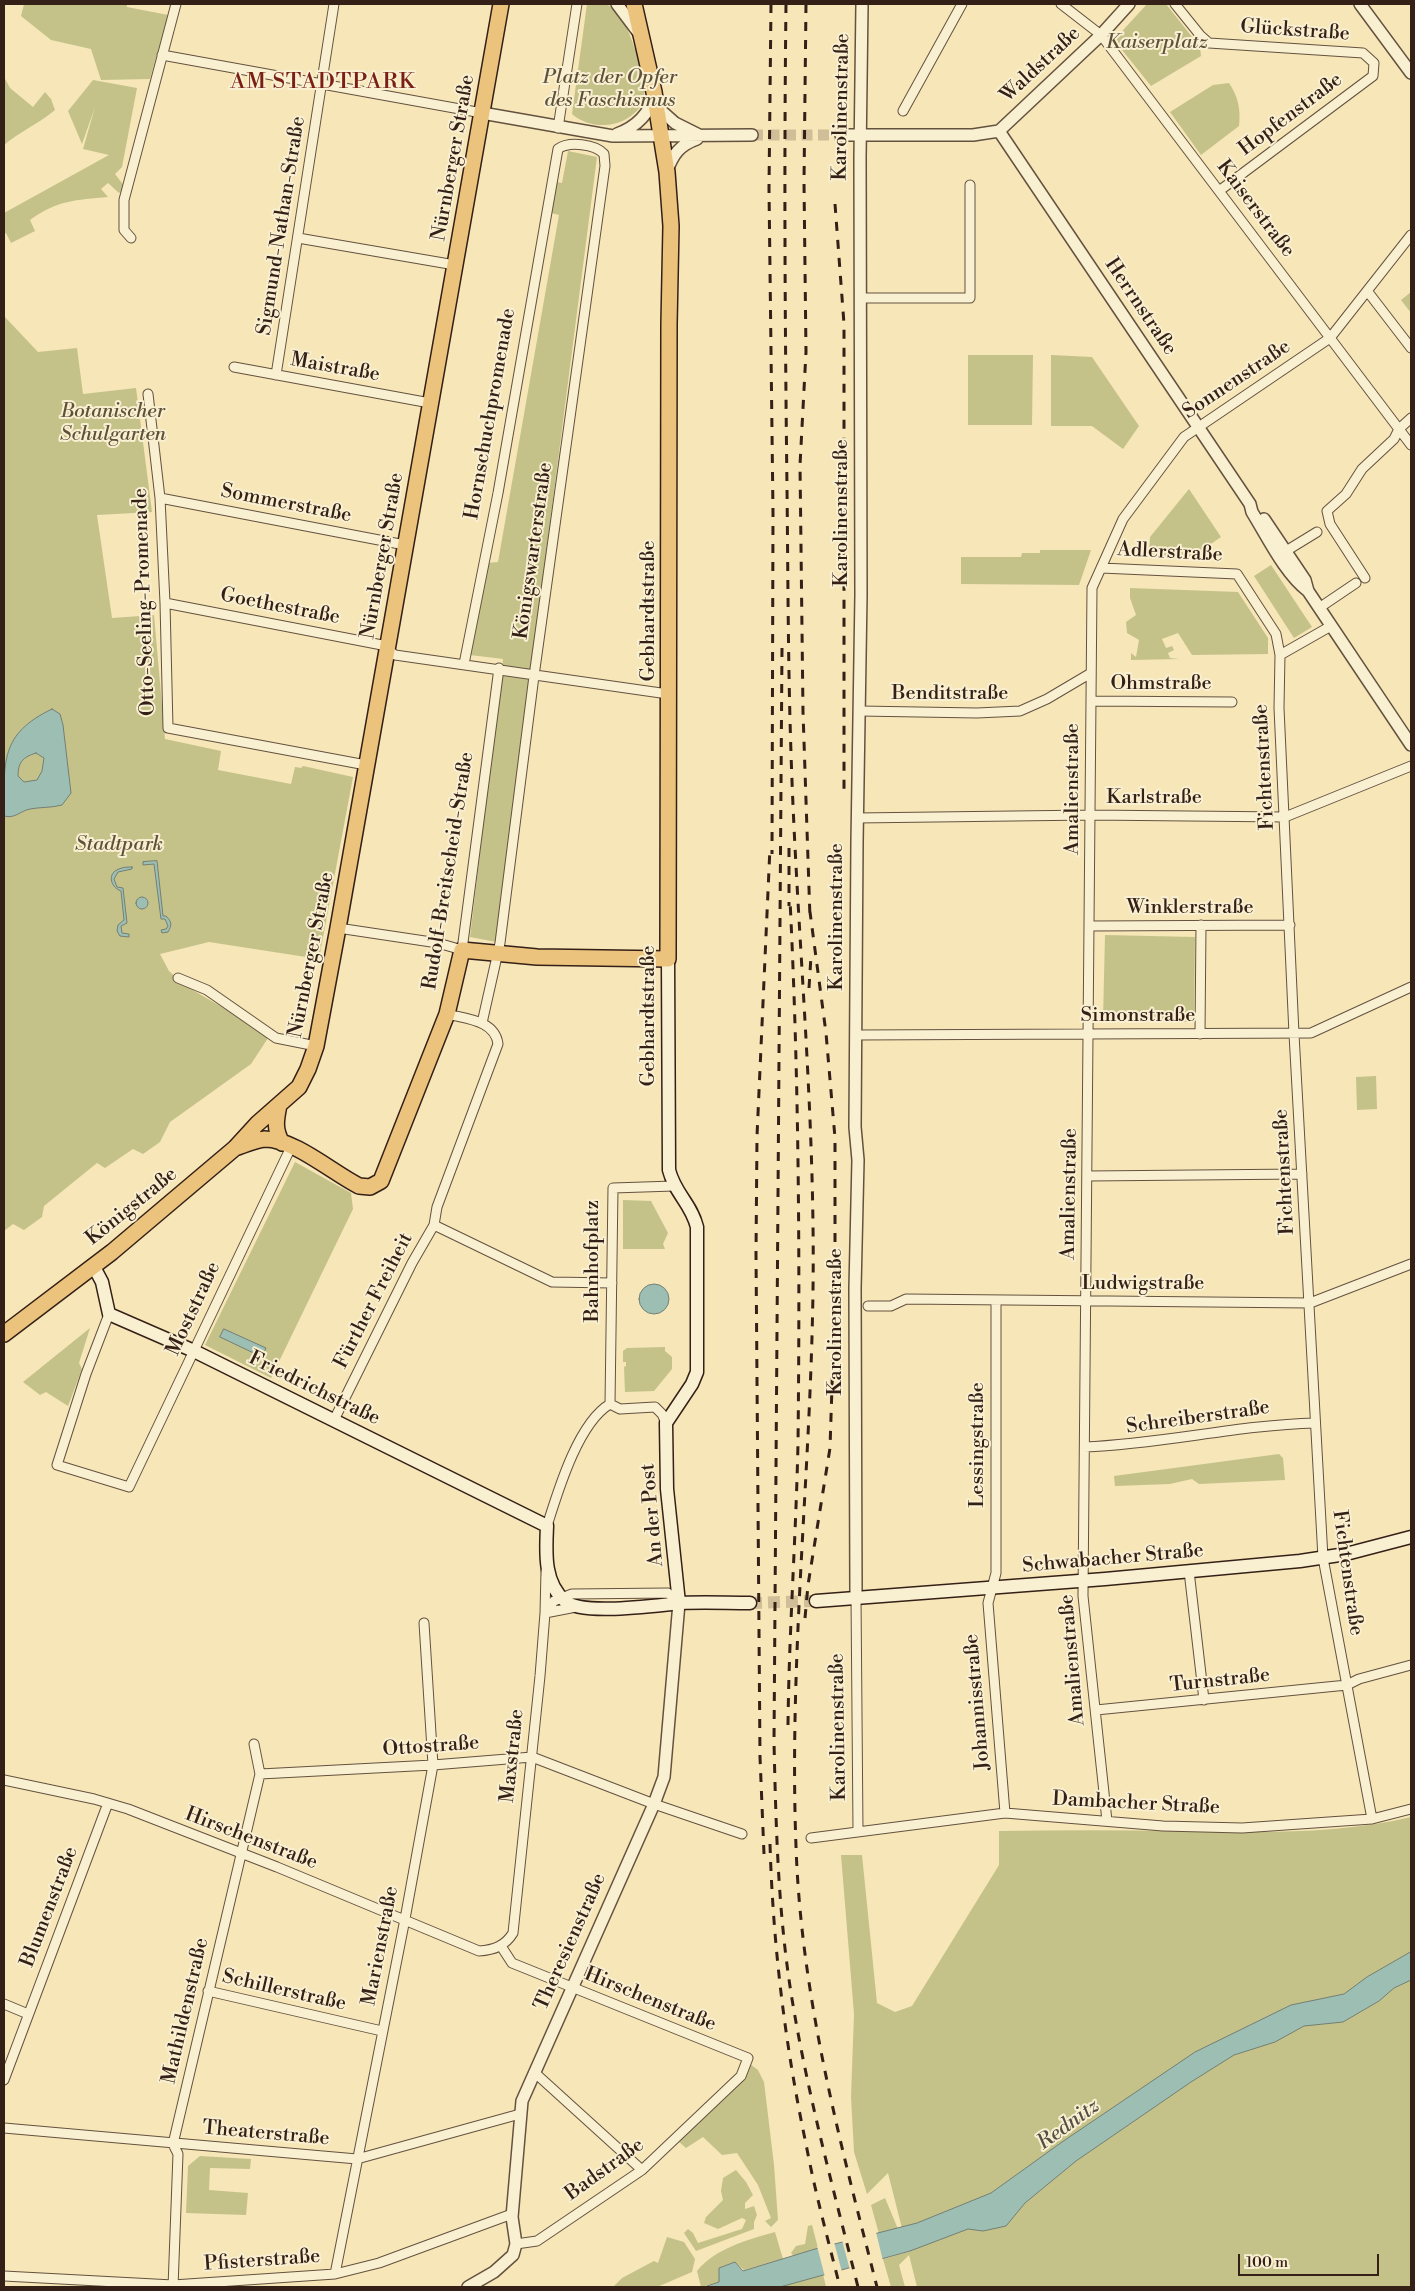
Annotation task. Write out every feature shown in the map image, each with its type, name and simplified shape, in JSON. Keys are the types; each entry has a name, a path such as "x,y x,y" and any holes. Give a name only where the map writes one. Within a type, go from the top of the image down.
{"main road":[{"name":"Nürnberger Straße","path":"279,1105 298,1087 308,1069 316,1046 501,4"},
{"path":"634,4 641,37"},
{"name":"Gebhardtstraße","path":"641,37 656,100 662,136 671,226 668,959 669,1170 674,1186"},
{"path":"462,950 499,954 668,959"},
{"name":"Rudolf-Breitscheid-Straße","path":"286,1145 355,1184 370,1186 385,1175 447,1014 462,950"},
{"path":"279,1105 275,1123 277,1134 286,1145"},
{"name":"Königstraße","path":"4,1334 115,1248 235,1148 257,1124 279,1105"},
{"path":"235,1148 258,1140 275,1140 286,1145"},
{"path":"666,1423 692,1384 696,1372 697,1227 693,1212 674,1186"},
{"path":"92,1265 102,1282 109,1314"},
{"name":"Friedrichstraße","path":"109,1314 194,1351 547,1526"},
{"name":"An der Post","path":"666,1423 668,1489 679,1603"},
{"name":"Maxstraße","path":"547,1526 546,1565 561,1597"},
{"name":"Schwabacher Straße","path":"816,1601 1084,1581 1323,1558 1411,1537"},
{"path":"561,1597 576,1607 657,1606 679,1603 750,1604"}],"street":[{"path":"131,238 124,230 124,200 176,4"},
{"name":"Sigmund-Nathan-Straße","path":"276,375 334,4"},
{"path":"558,128 577,4"},
{"path":"617,4 627,15 641,37"},
{"name":"Karolinenstraße","path":"858,1831 855,1288 858,1160 856,1035 857,818 860,711 862,4"},
{"path":"903,111 962,4"},
{"name":"Kaiserstraße","path":"1061,4 1101,35 1411,445"},
{"name":"Waldstraße","path":"999,131 1101,35 1129,4"},
{"name":"Glückstraße","path":"1175,4 1200,35 1209,43 1363,53 1374,63"},
{"path":"1360,4 1411,73"},
{"path":"162,55 558,128 613,136 703,137 752,135"},
{"name":"Hopfenstraße","path":"1219,191 1373,76 1374,63"},
{"path":"613,136 630,128 642,119 656,100 675,123 703,137"},
{"path":"841,135 974,135 999,131"},
{"name":"Herrnstraße","path":"999,131 1250,504 1252,512 1282,561 1298,584 1308,591"},
{"path":"667,172 679,148 685,143 703,137"},
{"name":"Königswarterstraße","path":"482,1023 499,954 534,676 605,166 604,154 600,149 573,144 563,145 558,148 553,171"},
{"name":"Hornschuchpromenade","path":"464,664 505,454 553,171"},
{"path":"860,298 970,298 970,185"},
{"name":"Sonnenstraße","path":"1101,568 1123,519 1184,437 1330,338 1411,235"},
{"path":"298,238 455,265"},
{"path":"1368,292 1411,348"},
{"name":"Maistraße","path":"234,367 430,404"},
{"name":"Otto-Seeling-Promenade","path":"148,394 160,498 168,728 366,764"},
{"path":"1365,578 1330,524 1327,511 1346,494 1362,469 1394,439 1399,428 1411,418"},
{"name":"Sommerstraße","path":"160,498 405,545"},
{"name":"Herrnstraße","path":"1250,504 1257,508 1286,551 1305,580 1308,591 1411,745"},
{"path":"1286,551 1318,532"},
{"name":"Adlerstraße","path":"1101,568 1237,574"},
{"name":"Amalienstraße","path":"1101,568 1092,588 1084,1604 1107,1822"},
{"name":"Fichtenstraße","path":"1237,574 1276,634 1280,655 1279,708 1294,1034 1323,1558 1372,1819"},
{"path":"1319,608 1356,584"},
{"name":"Goethestraße","path":"165,603 382,645 395,655 499,668 534,676 668,694"},
{"path":"1280,655 1331,626"},
{"name":"Rudolf-Breitscheid-Straße","path":"462,950 470,877 499,668"},
{"name":"Benditstraße","path":"860,711 1014,712 1047,699 1091,673"},
{"name":"Ohmstraße","path":"1091,701 1232,702"},
{"name":"Karlstraße","path":"857,818 1091,815 1285,817 1411,766"},
{"path":"1200,1034 1201,925"},
{"name":"Winklerstraße","path":"1090,926 1290,925"},
{"path":"338,928 438,943 462,950"},
{"path":"178,978 207,990 276,1038 316,1046"},
{"name":"Simonstraße","path":"856,1035 1311,1034 1411,987"},
{"path":"447,1014 482,1023 495,1033 498,1044 438,1207 434,1225 552,1282 612,1283"},
{"name":"Moststraße","path":"109,1314 86,1374 57,1465 129,1487 194,1351 286,1145"},
{"path":"1088,1176 1302,1174"},
{"name":"Bahnhofplatz","path":"610,1404 612,1188 674,1186"},
{"name":"Fürther Freiheit","path":"334,1420 412,1263 434,1225"},
{"name":"Ludwigstraße","path":"868,1306 891,1306 906,1299 1310,1303 1411,1264"},
{"name":"Lessingstraße","path":"991,1588 996,1573 996,1301"},
{"path":"610,1404 620,1409 655,1407 662,1414 666,1423"},
{"name":"Maxstraße","path":"547,1526 559,1488 577,1449 592,1420 601,1409 610,1404"},
{"name":"Schreiberstraße","path":"1085,1447 1127,1446 1272,1424 1315,1423"},
{"name":"Maxstraße","path":"501,1946 509,1940 513,1932 545,1613 546,1565"},
{"path":"1189,1571 1204,1700"},
{"name":"Johannisstraße","path":"991,1588 988,1603 1005,1813"},
{"path":"545,1613 554,1601 572,1594 668,1593 679,1603"},
{"name":"Theresienstraße","path":"516,2244 512,2214 522,2101 654,1804 664,1777 676,1656 679,1603"},
{"path":"545,1613 576,1607"},
{"name":"Marienstraße","path":"335,2274 405,1919 433,1765 424,1623"},
{"path":"1347,1686 1359,1679 1411,1666"},
{"name":"Turnstraße","path":"1096,1710 1347,1686"},
{"name":"Mathildenstraße","path":"173,2286 178,2154 173,2144 260,1774 254,1744"},
{"name":"Ottostraße","path":"260,1774 433,1765 532,1757 654,1804 742,1834"},
{"name":"Hirschenstraße","path":"4,1780 108,1803 242,1853 479,1951 489,1951 501,1946 512,1963 748,2058"},
{"name":"Blumenstraße","path":"4,2080 108,1803"},
{"name":"Dambacher Straße","path":"858,1831 1005,1813 1163,1826 1242,1828 1372,1819 1411,1809"},
{"path":"810,1838 858,1831"},
{"name":"Schillerstraße","path":"208,1991 382,2031"},
{"path":"4,2004 28,2014"},
{"name":"Badstraße","path":"516,2244 536,2241 642,2170 741,2076 748,2058"},
{"path":"534,2072 642,2170"},
{"name":"Theaterstraße","path":"4,2128 357,2159 520,2114"},
{"name":"Pfisterstraße","path":"4,2276 173,2286 335,2274 388,2260 512,2214"},
{"path":"468,2287 506,2263 513,2255 516,2244"}],"green space":[{"path":"24,4 127,4 127,7 168,15 150,79 101,80 91,49 51,40 21,16"},
{"name":"Platz der Opfer des Faschismus","path":"587,4 607,4 620,16 631,38 638,60 643,83 644,101 638,110 621,122 601,125 591,124 572,114"},
{"name":"Kaiserplatz","path":"1147,4 1166,4 1200,47 1201,56 1151,86 1114,40"},
{"path":"4,77 10,88 33,107 45,92 51,99 55,110 4,145"},
{"path":"93,80 137,88 122,167 115,174 125,187 119,193 108,183 101,189 108,197 76,200 49,208 30,220 35,231 11,243 6,233 4,234 4,213 109,155 83,149 95,107 82,144 68,111"},
{"path":"1229,83 1238,103 1240,114 1239,126 1201,155 1170,112 1213,85"},
{"path":"568,151 597,157 496,942 470,937 503,659 470,655 487,563 498,562 559,215 551,213 557,182 562,183"},
{"path":"1411,292 1411,313 1401,300"},
{"name":"Stadtpark","path":"4,316 38,352 77,348 83,394 136,388 152,512 97,515 112,618 154,615 165,739 221,751 218,770 291,784 295,767 301,768 303,766 353,777 319,959 209,942 160,954 169,971 184,985 270,1035 251,1064 170,1122 160,1142 143,1154 133,1149 105,1168 97,1163 44,1206 42,1217 24,1230 13,1224 4,1231"},
{"path":"968,355 1033,355 1032,425 968,425"},
{"path":"1051,355 1092,357 1139,426 1123,449 1092,426 1051,426"},
{"path":"1189,489 1221,537 1205,548 1212,559 1149,557 1150,537"},
{"path":"1040,550 1091,550 1079,585 961,584 961,557 1021,557 1022,553 1040,553"},
{"path":"1271,565 1312,627 1294,638 1254,576"},
{"path":"1130,588 1238,592 1268,638 1268,654 1192,655 1178,633 1162,639 1166,648 1172,646 1174,650 1168,653 1170,658 1179,659 1131,660 1131,653 1136,657 1139,640 1127,633 1126,622 1136,615 1130,598"},
{"path":"1105,935 1195,937 1194,1022 1103,1020"},
{"path":"1376,1076 1377,1109 1357,1110 1356,1077"},
{"path":"295,1162 351,1193 353,1209 271,1378 205,1345"},
{"path":"623,1200 651,1201 668,1233 663,1244 665,1249 623,1249"},
{"path":"90,1328 79,1363 82,1369 68,1406 46,1392 40,1395 23,1382"},
{"path":"665,1347 665,1351 672,1357 672,1369 654,1391 625,1392 624,1367 626,1362 623,1362 623,1351 627,1348"},
{"path":"1279,1454 1283,1458 1285,1480 1199,1484 1192,1479 1170,1484 1115,1486 1114,1476"},
{"path":"1411,1817 1411,2287 917,2287 909,2255 899,2265 905,2287 891,2287 883,2259 908,2252 888,2173 867,2194 854,2152 851,2097 854,2014 841,1855 862,1855 877,2003 895,2012 912,2006 999,1865 999,1831 1297,1831 1354,1827"},
{"path":"750,2064 758,2070 764,2082 774,2165 778,2220 771,2227 765,2221 771,2218 758,2185 737,2153 722,2155 703,2137 686,2148 678,2141"},
{"path":"200,2156 251,2159 250,2169 210,2168 209,2190 248,2193 246,2215 186,2213 188,2166"},
{"path":"736,2170 746,2182 753,2195 745,2203 745,2209 754,2206 757,2215 754,2229 696,2251 684,2233 688,2229 693,2233 698,2243 742,2229 746,2220 742,2218 718,2229 704,2223 706,2217 723,2200 721,2191 723,2178"},
{"path":"885,2198 898,2229 879,2234 871,2205"},
{"path":"812,2225 818,2248 794,2256 791,2253 796,2246 805,2244 808,2226"},
{"path":"775,2232 783,2259 744,2270 735,2262 719,2268 719,2282 701,2287 697,2271 713,2256 733,2246"},
{"path":"667,2237 684,2242 695,2259 692,2272 657,2287 613,2287 622,2278 654,2261 658,2263"},
{"path":"823,2274 826,2287 779,2287"}],"water":[{"path":"52,709 60,714 71,793 62,805 30,809 14,816 4,816 4,780 8,751 14,739 35,719","holes":["36,753 44,758 42,771 37,780 24,782 18,776 20,764 25,758"]},
{"path":"157,861 163,916 166,916 171,924 168,932 162,933 161,930 166,929 168,926 165,919 161,919 154,864 143,865 143,862"},
{"path":"132,867 132,869 118,872 114,879 117,887 123,888 127,923 121,926 122,933 129,934 129,937 120,936 117,931 118,925 124,920 121,891 114,886 111,877 119,869"},
{"path":"142,897 148,903 142,909 136,903"},
{"path":"654,1284 664,1289 669,1299 664,1309 654,1314 644,1309 639,1299 644,1289"},
{"path":"224,1329 266,1348 262,1357 220,1337"},
{"path":"1411,1952 1411,1980 1394,1988 1379,2001 1343,2022 1304,2026 1275,2042 1234,2055 1191,2082 1076,2161 1025,2203 1006,2226 983,2231 968,2229 910,2251 780,2287 704,2287 719,2282 719,2268 735,2262 743,2271 815,2249 917,2223 991,2193 1062,2142 1195,2052 1291,2005 1344,1994 1367,1977"}],"pier":[{"path":"876,2232 883,2261 850,2270 842,2240"},
{"path":"834,2242 842,2272 825,2277 817,2246"}],"tunnel":[{"path":"752,135 841,135"},
{"path":"750,1603 816,1601"}],"railway":[{"path":"771,4 769,189 773,513 772,854"},
{"path":"786,4 785,306 789,686 793,812 812,1166 813,1225 813,1303 796,1691 796,1846 799,1902 806,1958 824,2069 877,2287"},
{"path":"806,4 804,182 806,352 800,465 803,712 810,918"},
{"path":"835,204 844,324 844,797"},
{"path":"782,648 774,1742 777,1839 787,1967 798,2035 822,2144 858,2287"},
{"path":"764,1854 760,1757 756,1253 757,1136 770,847"},
{"path":"789,848 789,906"},
{"path":"788,1725 798,1443 799,1307 797,1104 790,900"},
{"path":"805,1618 808,1585 830,1448 835,1293 835,1138 826,1033 810,912"},
{"path":"809,988 811,956"},
{"path":"770,1844 777,1957 792,2070 813,2180 840,2287"}],"district":[{"name":"AM STADTPARK","path":"323,83"}],"park label":[{"name":"Botanischer Schulgarten","path":"113,424"}],"water label":[{"name":"Rednitz","path":"1069,2125"}]}
